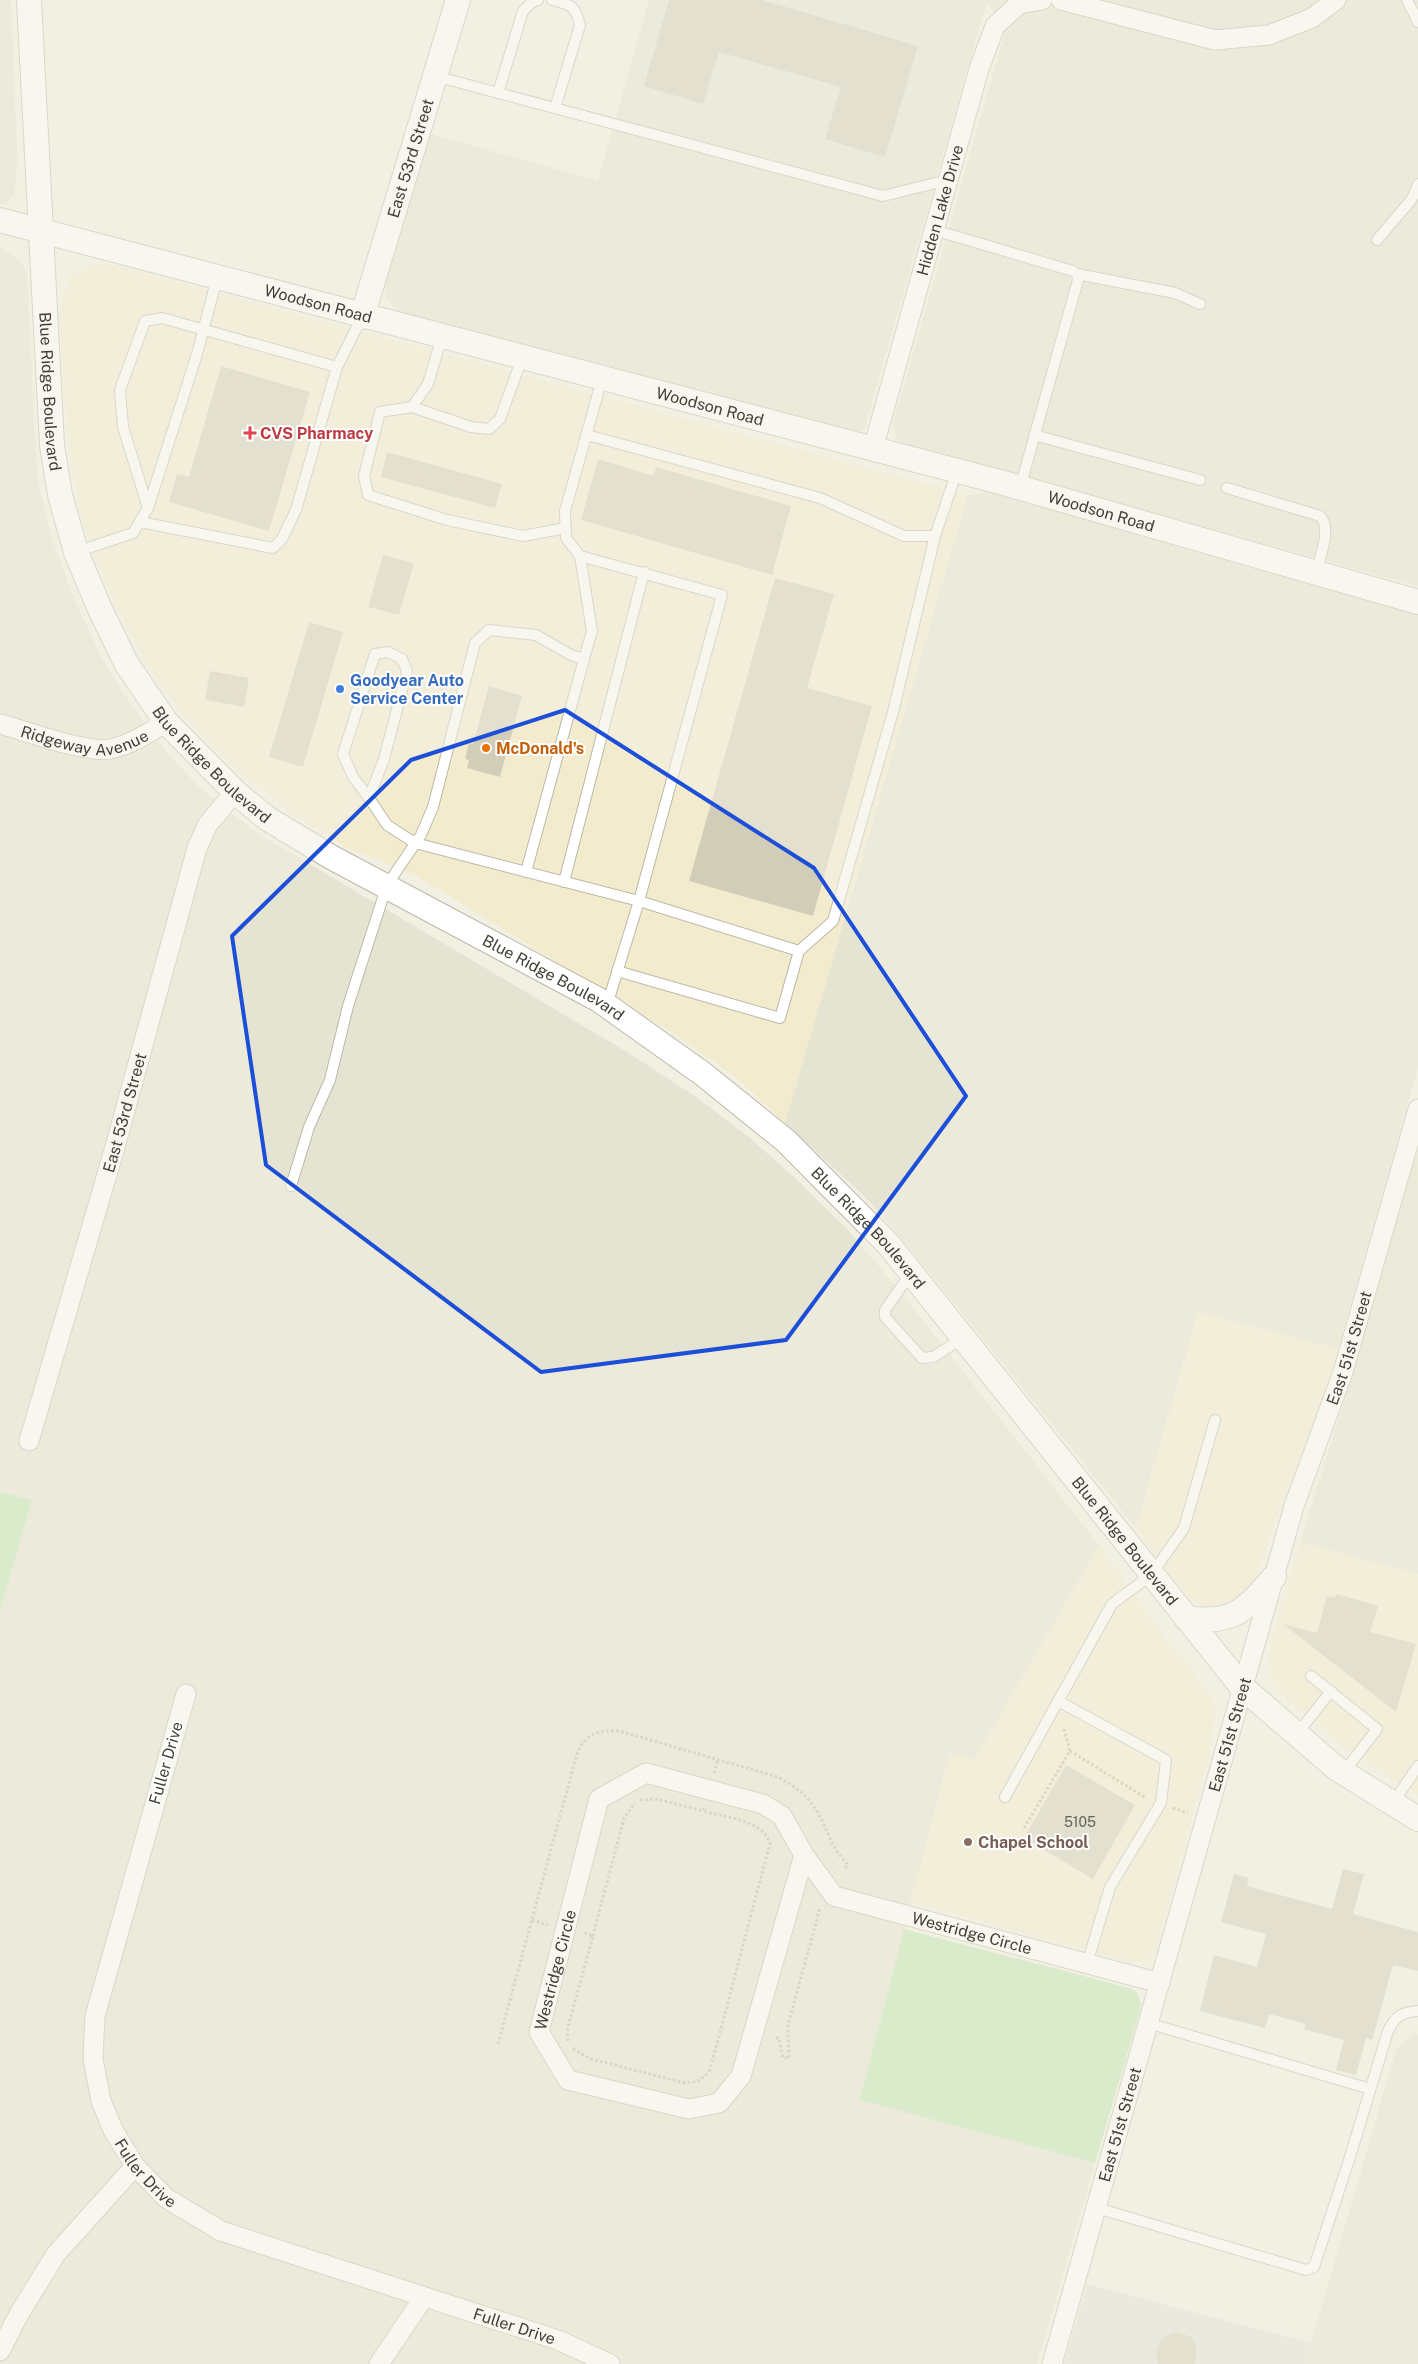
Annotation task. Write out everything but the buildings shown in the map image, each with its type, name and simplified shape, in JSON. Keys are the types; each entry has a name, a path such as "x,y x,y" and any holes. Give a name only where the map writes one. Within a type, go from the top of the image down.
{"street":[{"name":"Blue Ridge Boulevard","path":"29,0 52,445 60,495 76,552 126,663 166,722 235,792 268,819 331,857 387,885 607,1006 703,1074 786,1141 888,1245 1242,1687 1344,1772 1418,1819"},
{"name":"East 53rd Street","path":"362,316 458,0"},
{"name":"Hidden Lake Drive","path":"873,449 979,69 995,26 1019,4 1042,0"},
{"path":"1061,0 1214,40 1269,35 1312,18 1336,0"},
{"name":"Woodson Road","path":"0,220 1020,488 1418,602"},
{"name":"Ridgeway Avenue","path":"0,724 85,748 109,749 143,736 166,722"},
{"name":"East 53rd Street","path":"28,1441 115,1147 197,848 208,824 235,792"},
{"name":"East 51st Street","path":"1052,2364 1294,1506 1343,1372 1418,1109"},
{"path":"1186,1618 1217,1619 1240,1612 1253,1602 1274,1577"},
{"name":"Fuller Drive","path":"186,1694 95,2016 94,2059 101,2100 113,2130 135,2166 166,2198 221,2231 558,2340 610,2364"},
{"name":"Westridge Circle","path":"804,1855 741,2076 719,2102 689,2109 568,2080 539,2032 598,1799 646,1773 763,1804 782,1816 804,1855 834,1896 1160,1983"},
{"path":"0,2351 19,2314 56,2254 135,2166"},
{"path":"378,2364 424,2297"}],"lane":[{"path":"552,0 570,4 577,12 580,25 555,108"},
{"path":"1407,0 1418,22"},
{"path":"498,93 523,11 533,1"},
{"path":"435,76 883,196 948,180"},
{"path":"1377,240 1412,199 1418,184"},
{"path":"934,230 1073,271 1077,274 1175,293 1200,304"},
{"path":"1020,488 1078,280 1077,274"},
{"path":"76,552 133,533 148,508 204,328 217,278"},
{"path":"140,522 274,548 282,538 296,510 337,367 362,316"},
{"path":"148,508 123,427 120,390 145,321 162,318 204,328 337,367"},
{"path":"412,407 428,384 442,337"},
{"path":"522,358 500,419 489,429 471,427 412,407 380,412 364,476 368,495 447,520 523,536 566,528"},
{"path":"526,872 592,631 580,556 566,538 565,511 602,379"},
{"path":"587,435 820,498 904,536 935,536"},
{"path":"1034,435 1200,480"},
{"path":"618,971 780,1018 799,951 833,921 892,712 935,536 956,471"},
{"path":"1227,488 1320,516 1325,521 1326,529 1316,573"},
{"path":"580,556 644,572 722,595 639,901 607,1006"},
{"path":"564,882 644,572"},
{"path":"291,1186 309,1127 330,1080 348,1006 387,885 415,843 434,807 475,643 490,630 536,635 571,655 584,659"},
{"path":"369,798 384,759 407,671 402,659 388,652 374,654 343,754 353,777 387,825 415,843 639,901 799,951"},
{"path":"911,1274 885,1310 885,1317 922,1358 933,1357 962,1338"},
{"path":"1006,1797 1112,1604 1151,1575 1184,1528 1215,1420"},
{"path":"1311,1676 1377,1728 1344,1772"},
{"path":"1297,1734 1331,1691"},
{"path":"1058,1701 1166,1760 1161,1803 1110,1887 1087,1964"},
{"path":"1393,1803 1418,1767"},
{"path":"1097,2208 1306,2270 1314,2266 1350,2160 1388,2031 1395,2017 1405,2012 1418,2011"},
{"path":"1148,2023 1370,2089"}],"path":[{"path":"1064,1729 1070,1751 1147,1798"},
{"path":"498,2044 577,1754 580,1746 588,1737 604,1730 619,1731 769,1773 800,1791 819,1814 838,1854 848,1864 844,1869"},
{"path":"1024,1828 1070,1751"},
{"path":"712,1779 718,1759"},
{"path":"647,1798 703,1811 756,1828 768,1836 770,1844 713,2061 704,2077 690,2083 681,2082 591,2059 573,2049 567,2034 593,1936 622,1826 628,1810 633,1804 647,1798"},
{"path":"703,1811 705,1805"},
{"path":"1170,1807 1189,1813"},
{"path":"776,2038 779,2038 783,2058 789,2058 788,2025 818,1912 824,1901"},
{"path":"532,1920 552,1926"},
{"path":"580,1932 593,1936"}],"highlighted area":[{"path":"565,710 814,868 966,1096 786,1340 541,1372 266,1165 232,936 411,760"}],"shaded area":[{"path":"0,0 11,0 17,158 15,193 6,204 0,204"},
{"path":"649,0 1418,0 1418,586 904,446 897,440 893,423 1005,32 987,1 865,427 860,433 852,436 405,316 396,309 387,298 384,286 431,134 598,181"},
{"path":"0,248 17,258 27,272 37,475 50,533 71,591 99,653 123,693 168,754 199,787 254,831 627,1052 693,1095 750,1138 795,1178 850,1232 903,1295 1099,1545 974,1760 950,1753 861,2099 1095,2163 1037,2364 0,2364 0,1611 32,1500 0,1492"},
{"path":"109,264 968,495 785,1123 738,1079 678,1036 415,875 348,848 293,815 246,777 181,712 147,665 109,592 81,517 69,450 59,313 64,292 72,277 88,266"},
{"path":"986,492 1418,611 1418,1068 1338,1349 1198,1312 1136,1528 906,1244 862,1194 785,1123 968,495"},
{"path":"1418,1147 1418,1574 1300,1542 1346,1395"},
{"path":"1198,1312 1338,1349 1322,1404 1271,1532 1257,1575 1246,1595 1235,1604 1215,1607 1199,1604 1187,1597 1136,1528"},
{"path":"1300,1542 1418,1574 1418,1796 1335,1742 1286,1698 1272,1680 1269,1659 1272,1639"},
{"path":"1099,1545 1160,1631 1211,1695 1215,1710 1209,1756 1155,1951 1153,1956 1142,1962 1126,1961 910,1902 950,1753 974,1760"},
{"path":"1413,2033 1418,2035 1418,2364 1305,2364 1396,2050"},
{"path":"1087,2284 1311,2343 1305,2364 1064,2364"}],"green space":[{"path":"0,1492 32,1500 0,1611"},
{"path":"904,1929 1136,1991 1141,2003 1140,2011 1095,2163 860,2100"}],"place":[{"name":"CVS Pharmacy","path":"250,433"},
{"name":"Goodyear Auto Service Center","path":"340,689"},
{"name":"McDonald's","path":"486,748"},
{"name":"Chapel School","path":"968,1842"}]}
